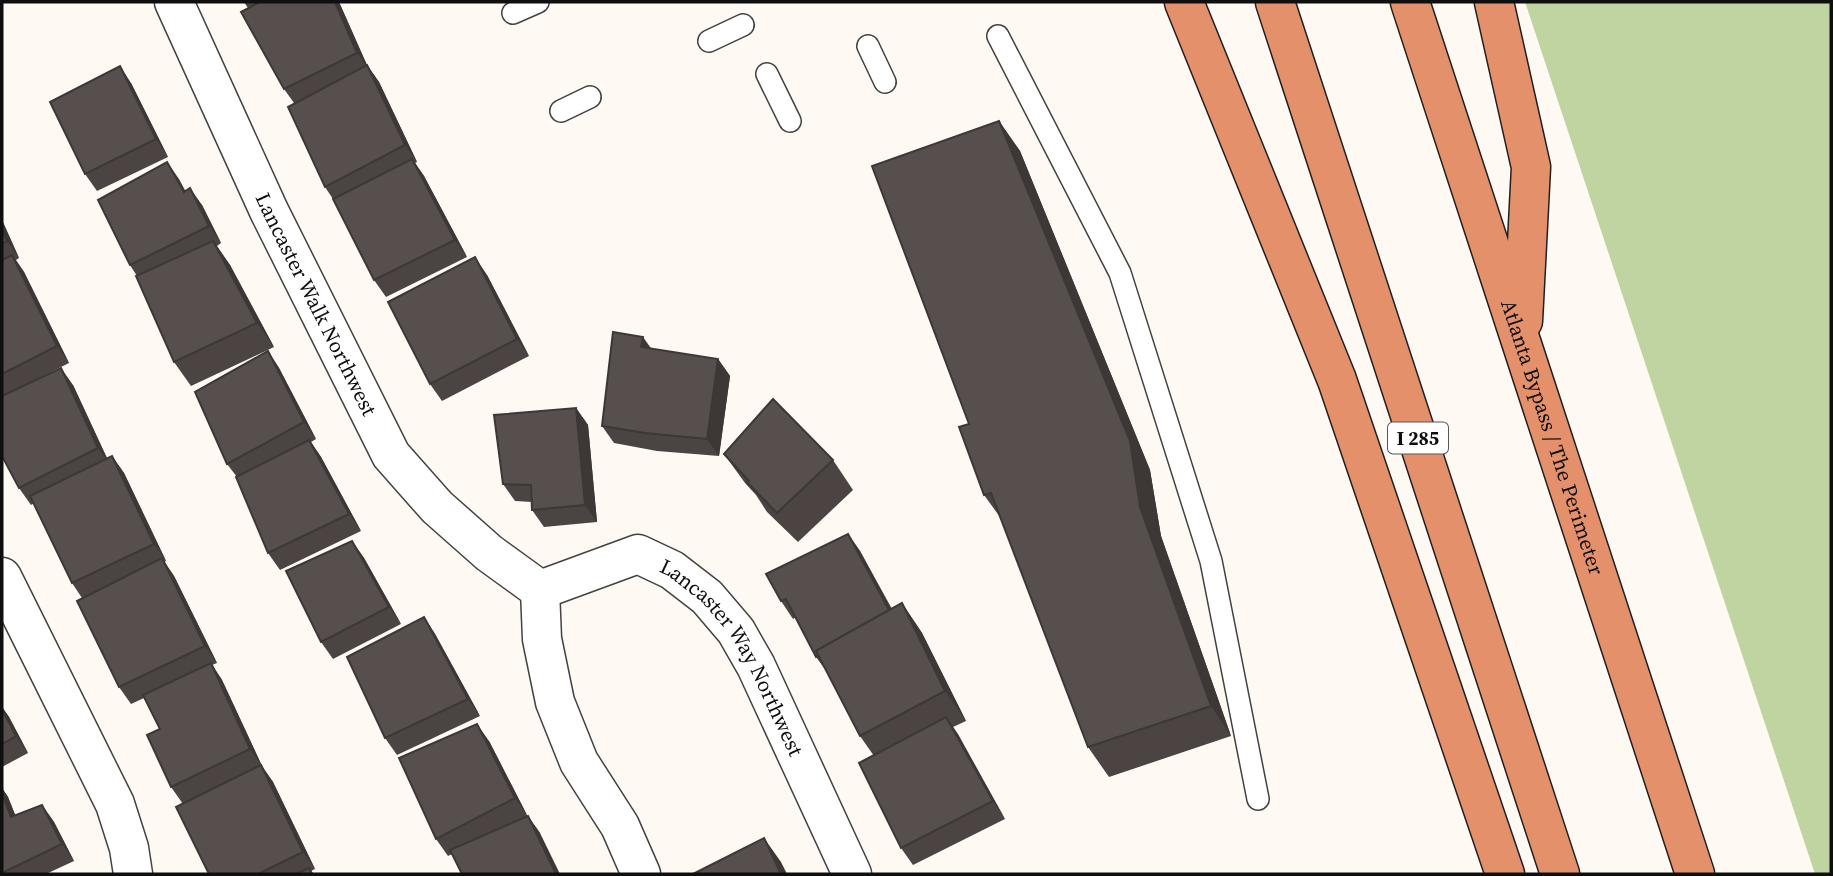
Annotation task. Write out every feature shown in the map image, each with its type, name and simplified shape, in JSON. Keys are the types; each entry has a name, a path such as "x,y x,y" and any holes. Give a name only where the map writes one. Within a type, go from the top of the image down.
{"highway":[{"path":"1184,2 1337,380 1505,874"},
{"name":"I 285","path":"1275,2 1560,874"},
{"name":"Atlanta Bypass / The Perimeter","path":"1410,2 1695,874"},
{"path":"1494,2 1531,167 1522,344"}],"street":[{"name":"Lancaster Walk Northwest","path":"174,2 269,211 391,454 437,507 489,553 526,579"},
{"name":"Lancaster Way Northwest","path":"526,579 638,554 672,570 707,597 736,631 756,667 852,874"},
{"path":"2,577 115,804 129,848 133,874"},
{"path":"526,579 555,702 579,762 620,826 641,874"}],"lane":[{"path":"513,13 538,2"},
{"path":"709,41 743,25"},
{"path":"998,36 1120,273 1212,561 1258,800"},
{"path":"868,47 885,82"},
{"path":"767,74 790,121"},
{"path":"561,111 590,97"}],"green space":[{"path":"1525,2 1831,2 1831,874 1815,874"}],"building":[{"path":"260,2 335,2 357,53 284,89 241,12"},
{"path":"367,65 405,145 325,187 288,107"},
{"path":"120,66 156,139 85,174 50,102"},
{"path":"999,121 1130,441 1140,507 1211,706 1088,747 991,493 984,495 959,427 969,424 872,166"},
{"path":"412,159 455,240 374,280 333,199"},
{"path":"167,162 184,192 190,188 209,226 130,265 98,200"},
{"path":"2,230 7,241 2,244"},
{"path":"213,241 257,323 174,362 136,276"},
{"path":"12,255 57,346 2,374 2,260"},
{"path":"475,257 517,339 430,384 388,302"},
{"path":"613,332 643,337 641,347 718,359 707,439 602,426"},
{"path":"268,351 304,422 227,464 195,392"},
{"path":"61,368 98,448 19,488 2,456 2,396"},
{"path":"773,399 833,460 777,513 724,454"},
{"path":"576,408 585,505 532,510 531,485 503,484 494,415"},
{"path":"309,440 349,514 268,553 236,477"},
{"path":"112,456 154,544 72,583 30,496"},
{"path":"848,534 889,610 816,651 816,657 786,599 781,601 766,574"},
{"path":"352,541 389,607 321,642 286,571"},
{"path":"162,558 205,646 119,687 77,601"},
{"path":"902,603 945,691 860,736 816,651"},
{"path":"424,617 468,699 385,738 347,657"},
{"path":"211,663 250,749 171,787 147,735 160,729 143,695"},
{"path":"2,709 16,736 2,744"},
{"path":"946,717 993,801 901,848 859,763"},
{"path":"477,724 515,798 436,839 399,758"},
{"path":"261,765 303,852 258,874 209,874 176,807"},
{"path":"2,794 11,817 42,805 62,844 2,873"},
{"path":"528,816 556,874 462,874 450,850"},
{"path":"764,838 781,874 693,874"},
{"path":"309,868 312,874 296,874"}]}
